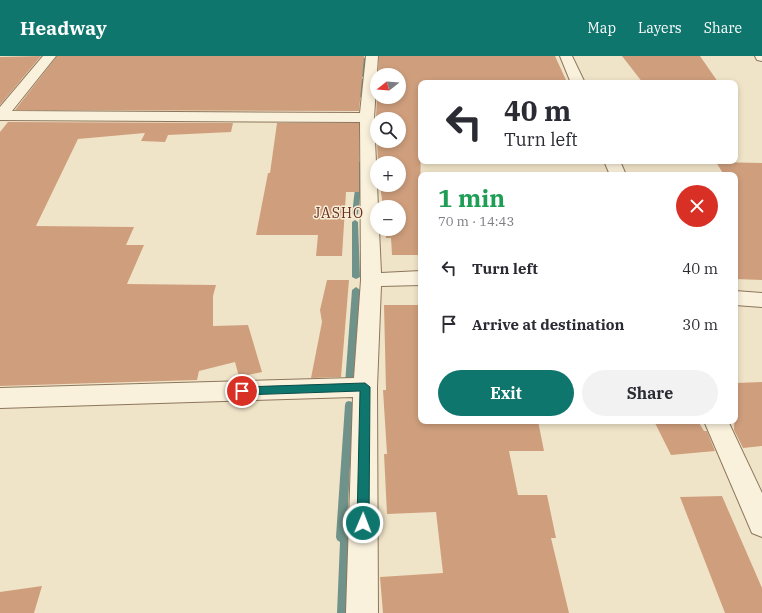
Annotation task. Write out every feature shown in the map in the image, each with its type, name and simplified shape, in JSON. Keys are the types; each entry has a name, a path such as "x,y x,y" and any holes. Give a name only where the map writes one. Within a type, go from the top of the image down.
{"street":[{"path":"0,115 50,56"},
{"path":"362,613 365,387 371,280 367,118 372,56"},
{"path":"566,56 577,80"},
{"path":"0,115 367,118"},
{"path":"371,280 418,278"},
{"path":"738,298 762,300"},
{"path":"0,398 365,387"},
{"path":"717,424 762,524"}],"building":[{"path":"41,56 0,105 0,57"},
{"path":"57,56 364,56 359,111 15,110"},
{"path":"379,56 555,56 566,80 418,80 418,164 421,164 420,172 418,172 418,255 392,255 391,238 386,238 386,236 406,236 406,200 382,200 381,192 406,192 406,156 378,156 377,148 406,148 406,112 376,112 377,104 406,104 406,68 378,68"},
{"path":"622,56 700,56 717,80 641,80"},
{"path":"8,122 233,123 231,132 168,135 165,142 141,141 145,133 78,139 36,226 134,227 126,245 144,245 127,284 216,285 213,296 213,326 248,325 262,372 239,377 235,362 199,371 197,380 0,386 0,132"},
{"path":"277,123 359,123 359,192 346,192 342,256 316,256 318,235 256,235 268,173 270,173"},
{"path":"762,163 762,280 738,279 738,172 722,172 717,164"},
{"path":"327,280 349,280 341,377 311,378 322,322 320,310"},
{"path":"384,305 418,305 418,424 539,424 544,451 509,451 518,495 547,495 556,538 551,538 569,613 383,613 380,577 443,573 436,512 387,514 384,454 387,454 383,390 386,390"},
{"path":"762,382 762,446 743,448 734,430 734,424 738,424 738,383"},
{"path":"656,424 700,424 704,431 707,431 715,451 671,455"},
{"path":"722,496 762,588 762,613 725,613 680,497"},
{"path":"42,586 34,613 0,613 0,592"}],"waterway":[{"path":"363,58 363,76"},
{"path":"362,79 363,97"},
{"path":"355,214 361,163"},
{"path":"355,222 356,277"},
{"path":"349,384 356,290"},
{"path":"341,537 349,405"},
{"path":"343,613 346,530"}],"district":[{"name":"JASHO","path":"339,213"}],"route":[{"path":"242,391 365,387 363,523"}]}
